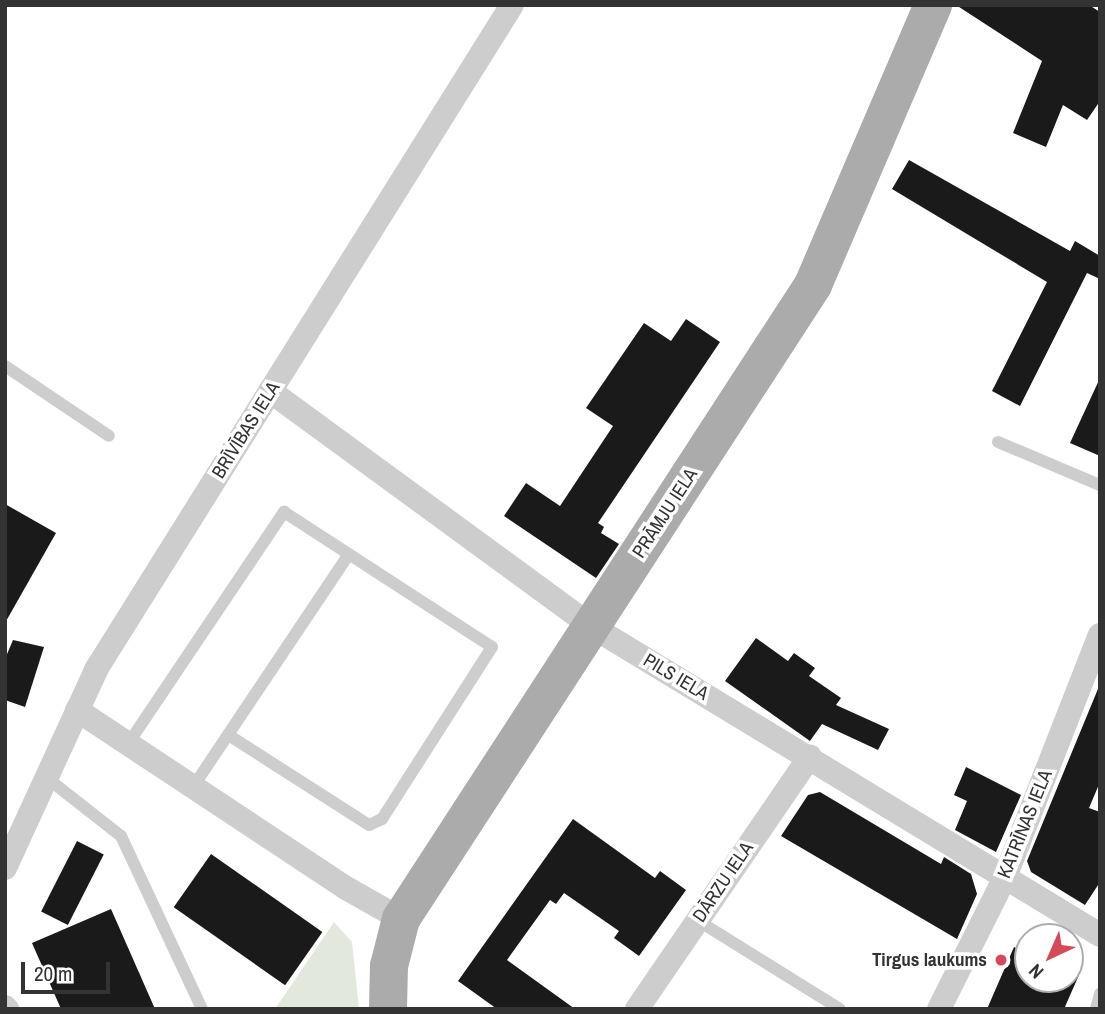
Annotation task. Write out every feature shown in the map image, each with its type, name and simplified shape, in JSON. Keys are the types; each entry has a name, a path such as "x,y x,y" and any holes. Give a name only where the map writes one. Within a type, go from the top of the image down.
{"main road":[{"name":"PRĀMJU IELA","path":"388,1009 389,966 401,919 813,285 933,5"}],"street":[{"name":"BRĪVĪBAS IELA","path":"5,868 97,667 512,5"},
{"name":"PILS IELA","path":"270,391 591,626 810,756 1100,935"},
{"name":"KATRĪNAS IELA","path":"939,1009 1005,877 1100,635"},
{"path":"77,710 401,919"},
{"name":"DĀRZU IELA","path":"637,1009 810,756"}],"lane":[{"path":"5,366 109,436"},
{"path":"998,442 1100,485"},
{"path":"128,744 284,512 492,648 382,819 369,825 357,821 228,735"},
{"path":"193,787 349,554"},
{"path":"47,778 121,836 202,1009"},
{"path":"697,920 840,1009"},
{"path":"1096,1009 1100,994"}],"shaded area":[{"path":"334,922 352,942 359,1009 275,1009"}],"building":[{"path":"956,5 1089,5 1100,12 1100,101 1087,120 1063,105 1046,147 1013,133 1042,61"},
{"path":"909,160 1070,251 1075,241 1100,256 1100,279 1087,273 1020,406 992,391 1047,282 892,189"},
{"path":"686,319 720,342 598,523 604,527 601,533 619,544 596,578 504,516 526,483 560,506 613,426 586,408 644,323 671,341"},
{"path":"1100,378 1100,456 1070,443"},
{"path":"5,504 56,533 5,623"},
{"path":"756,638 788,661 794,653 815,668 809,676 841,698 836,705 889,729 878,750 822,724 810,741 725,681"},
{"path":"13,640 44,647 25,707 5,700 5,659"},
{"path":"1100,684 1100,782 1089,808 1100,812 1100,882 1085,905 1031,872 1027,861"},
{"path":"966,767 1021,795 996,852 955,830 967,801 954,795"},
{"path":"820,792 941,864 944,857 971,874 977,894 957,939 781,836 808,795"},
{"path":"573,819 655,878 660,871 686,890 639,956 614,938 619,931 564,893 556,904 550,900 507,960 575,1009 497,1009 458,981"},
{"path":"77,841 104,855 68,925 41,911"},
{"path":"211,854 322,932 285,985 174,907"},
{"path":"111,909 155,1009 61,1009 32,943"},
{"path":"1014,947 1014,993 1071,993 1064,1009 987,1009"}],"place":[{"name":"Tirgus laukums","path":"1001,960"}]}
